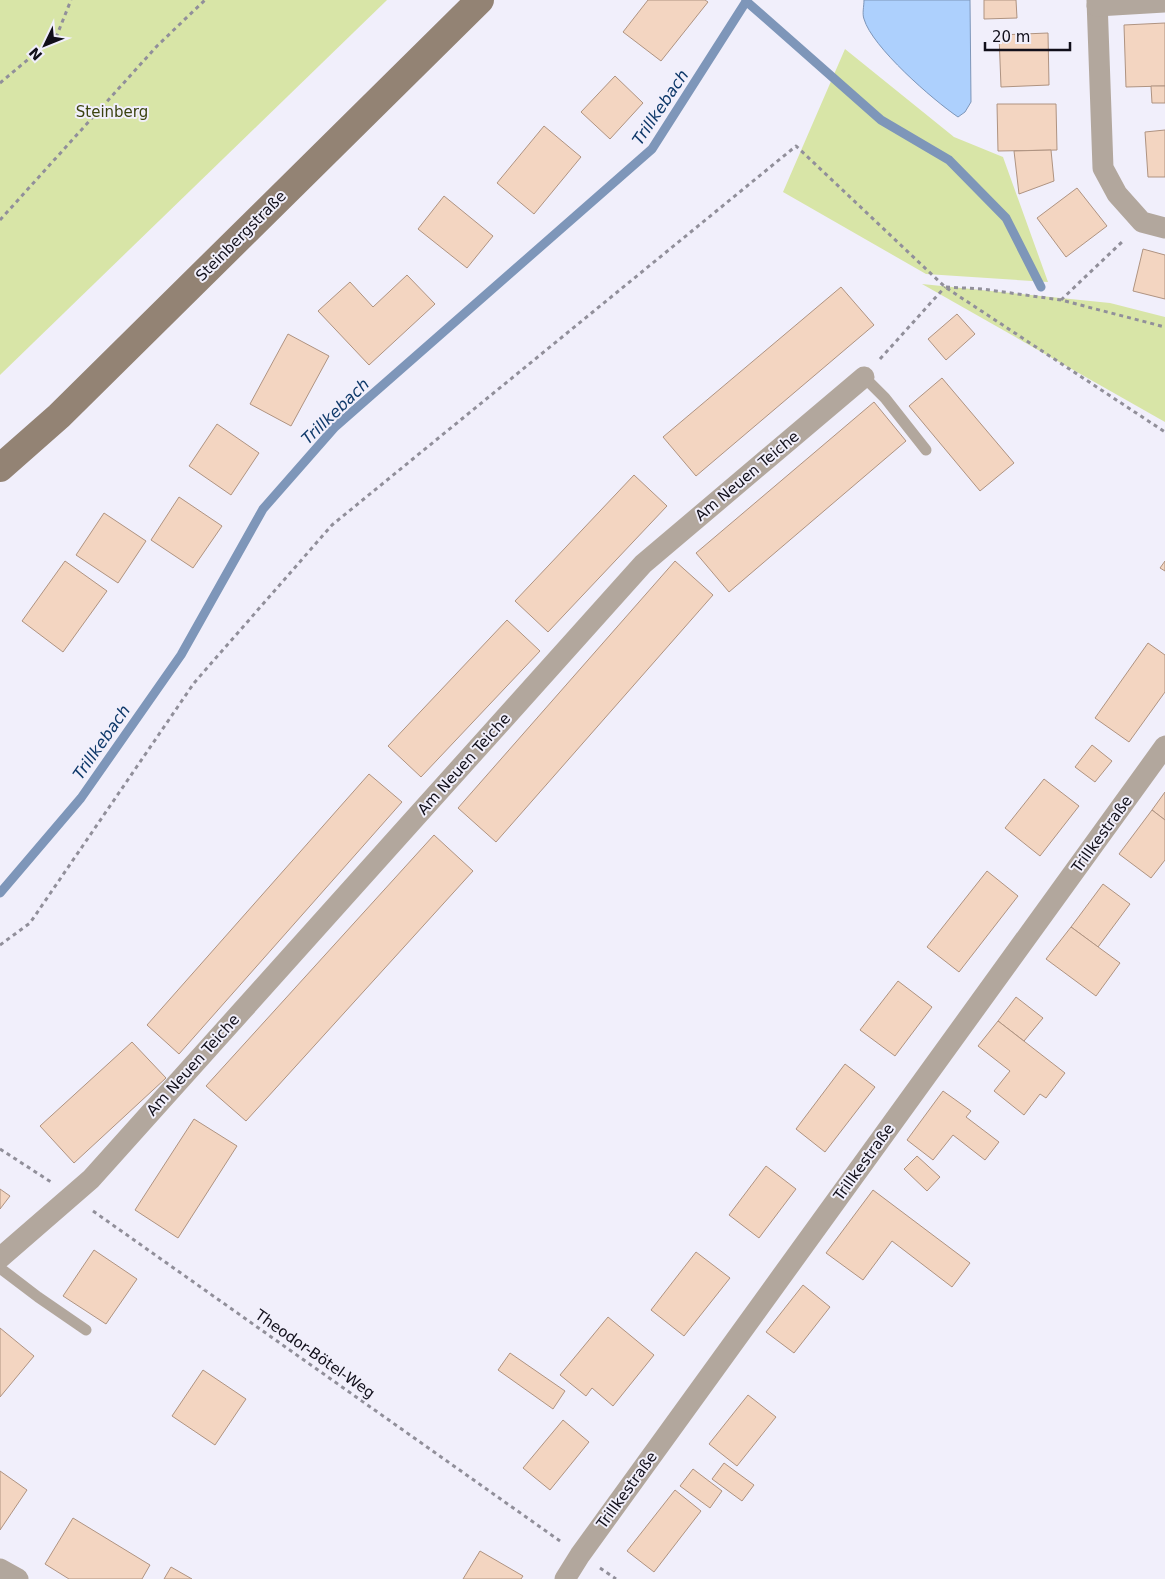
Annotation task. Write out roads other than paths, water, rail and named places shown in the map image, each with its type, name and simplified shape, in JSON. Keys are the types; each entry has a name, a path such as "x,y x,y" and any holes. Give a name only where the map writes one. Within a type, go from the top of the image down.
{"main road":[{"name":"Steinbergstraße","path":"0,468 59,416 480,0"}],"street":[{"path":"1165,2 1097,3 1102,168 1117,194 1142,222 1165,228"},
{"name":"Am Neuen Teiche","path":"0,1258 91,1179 643,564 864,377"},
{"name":"Trillkestraße","path":"565,1579 580,1555 1165,746"},
{"path":"0,1568 18,1579"}],"lane":[{"path":"864,377 886,398 926,450"},
{"path":"0,1268 86,1330"}],"water":[{"path":"864,0 970,0 971,102 965,112 958,117 919,86 891,58 869,31 863,17"}],"waterway":[{"name":"Trillkebach","path":"0,893 81,798 181,655 263,509 335,427 652,149 747,0"},
{"path":"746,1 881,120 949,160 1006,218 1041,287"}],"park label":[{"name":"Steinberg","path":"112,112"}]}
